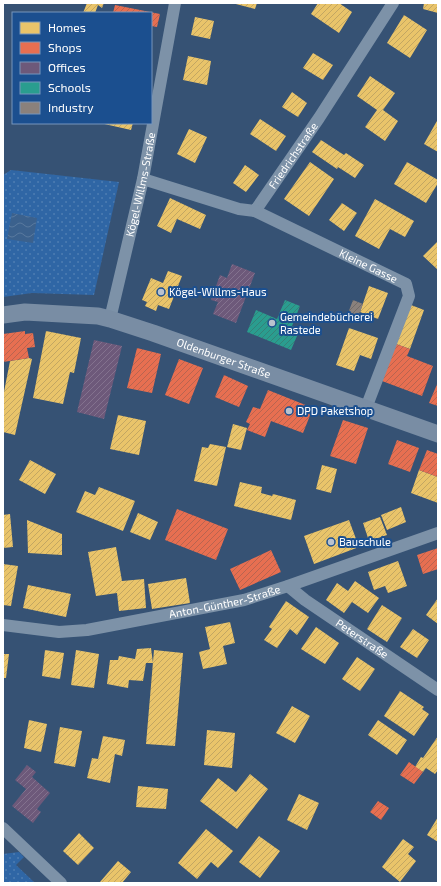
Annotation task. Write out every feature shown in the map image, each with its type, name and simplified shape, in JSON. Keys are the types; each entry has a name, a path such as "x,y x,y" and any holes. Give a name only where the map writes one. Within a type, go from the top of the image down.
{"street":[{"name":"Kögel-Willms-Straße","path":"110,319 143,179 175,3"},
{"name":"Friedrichstraße","path":"255,210 319,118 393,3"},
{"path":"143,179 239,209 255,210"},
{"name":"Kleine Gasse","path":"255,210 406,284 409,296 366,408"},
{"name":"Oldenburger Straße","path":"3,315 24,312 98,316 110,319 161,335 438,434"},
{"name":"Anton-Günther-Straße","path":"3,625 59,632 87,630 244,600 438,533"},
{"name":"Peterstraße","path":"288,586 305,600 438,690"},
{"path":"3,828 61,883"}],"shaded area":[{"path":"11,170 119,182 94,295 32,293 3,297 3,175"},
{"path":"19,852 24,857 16,865 35,883 3,883 3,854"}],"water":[{"path":"12,213 37,218 33,243 7,239"}],"building: Homes":[{"path":"87,3 104,3 102,8 98,5 95,12 83,12"},
{"path":"232,3 257,3 255,9"},
{"path":"318,3 339,3 352,12 339,33 311,14"},
{"path":"424,3 438,3 438,13 423,9"},
{"path":"404,15 427,30 410,58 387,43"},
{"path":"195,17 214,21 210,39 191,35"},
{"path":"313,53 333,65 323,80 303,68"},
{"path":"188,56 211,61 207,85 183,80"},
{"path":"370,76 395,93 383,110 398,121 385,141 365,127 377,110 357,96"},
{"path":"292,92 307,103 298,117 282,107"},
{"path":"260,119 286,136 276,151 250,134"},
{"path":"438,119 438,152 424,144"},
{"path":"104,124 133,124 131,130"},
{"path":"189,129 207,137 195,163 177,154"},
{"path":"321,140 344,155 346,153 364,165 355,178 338,167 337,169 312,152"},
{"path":"310,162 334,179 309,216 284,199"},
{"path":"407,162 438,180 438,183 426,203 394,184"},
{"path":"245,165 259,175 246,192 233,183"},
{"path":"170,198 206,215 200,229 177,219 171,233 157,226"},
{"path":"375,199 414,221 405,237 390,229 379,249 355,236"},
{"path":"342,203 357,213 344,231 329,220"},
{"path":"438,241 438,270 423,256"},
{"name":"Kögel-Willms-Haus","path":"168,271 182,276 169,309 158,305 156,311 145,306 147,302 142,300 151,278 163,283"},
{"path":"369,286 388,293 378,319 360,312"},
{"path":"411,305 424,310 410,349 396,344"},
{"path":"349,328 378,338 371,359 360,355 354,371 336,365"},
{"path":"46,331 81,338 74,373 70,372 63,404 33,398"},
{"path":"29,358 32,359 15,435 3,432 3,397 10,361"},
{"path":"118,415 146,421 139,455 110,449"},
{"path":"233,424 247,428 241,450 227,447"},
{"path":"210,444 226,447 217,486 194,481 202,447 208,448"},
{"path":"30,460 56,474 45,494 19,480"},
{"path":"322,465 337,469 331,493 316,489"},
{"path":"419,470 438,477 438,503 411,493"},
{"path":"240,482 262,487 261,493 272,496 273,494 296,500 291,520 234,506"},
{"path":"99,487 135,501 123,531 76,512 85,491 95,495"},
{"path":"401,507 406,522 387,530 381,515"},
{"path":"138,513 158,522 150,540 130,532"},
{"path":"10,514 13,547 3,548 3,515"},
{"path":"380,517 387,535 369,541 363,523"},
{"path":"27,520 62,534 62,555 28,553"},
{"name":"Bauschule","path":"349,520 359,547 314,564 304,536"},
{"path":"116,547 122,581 144,579 146,608 119,611 117,593 96,596 88,552"},
{"path":"398,561 407,586 388,593 385,586 374,590 368,572"},
{"path":"3,564 18,566 11,606 3,605"},
{"path":"186,578 190,603 152,609 148,584"},
{"path":"355,581 379,598 368,613 352,602 344,613 326,600 337,583 348,591"},
{"path":"28,585 71,594 66,617 23,608"},
{"path":"438,598 438,624 426,615"},
{"path":"286,601 309,617 297,635 290,629 277,648 264,640 272,629 269,627"},
{"path":"382,605 402,618 387,642 367,629"},
{"path":"230,622 235,643 223,646 227,664 203,669 199,652 210,649 205,627"},
{"path":"316,627 339,643 325,664 301,649"},
{"path":"413,629 429,640 417,658 400,647"},
{"path":"151,648 153,663 146,663 143,681 129,680 128,688 107,684 110,660 118,660 119,656 135,659 137,649"},
{"path":"45,650 64,653 60,679 42,676"},
{"path":"76,650 99,654 94,688 71,685"},
{"path":"154,650 183,653 175,746 146,744"},
{"path":"3,654 9,654 6,678 3,678"},
{"path":"357,657 375,669 360,691 342,679"},
{"path":"400,691 424,707 422,709 429,714 414,736 384,716"},
{"path":"292,706 310,716 295,743 276,733"},
{"path":"29,720 47,724 41,752 24,748"},
{"path":"378,720 407,740 397,755 368,735"},
{"path":"60,727 82,731 75,767 54,763"},
{"path":"207,730 235,733 232,768 204,765"},
{"path":"103,736 125,740 122,756 115,754 110,783 87,778 92,758 98,759"},
{"path":"438,736 438,770 435,774 426,768 423,772 415,767"},
{"path":"250,774 268,789 237,829 200,801 218,778 236,792"},
{"path":"138,786 168,789 166,809 136,807"},
{"path":"299,794 319,803 307,830 287,820"},
{"path":"438,817 438,842 427,835"},
{"path":"206,829 233,851 218,868 211,862 197,879 178,863"},
{"path":"79,833 94,848 78,865 63,851"},
{"path":"259,836 280,851 260,878 239,862"},
{"path":"403,839 414,847 408,854 416,861 400,882 382,867"},
{"path":"118,861 131,872 122,883 100,883 100,882"}],"building: Shops":[{"path":"115,5 150,12 113,12"},
{"path":"152,12 160,14 157,27 152,26"},
{"path":"25,331 25,334 33,333 35,347 27,348 29,358 3,362 3,334"},
{"path":"396,344 410,349 407,356 433,366 422,396 382,381"},
{"path":"137,348 161,354 152,393 127,388"},
{"path":"179,359 203,368 189,404 165,395"},
{"path":"224,375 248,386 239,407 215,397"},
{"path":"438,382 438,406 429,403"},
{"path":"268,390 313,408 303,433 271,421 265,437 247,430 250,424 246,422 253,407 260,409"},
{"path":"343,420 368,428 356,464 330,456"},
{"path":"397,440 419,448 410,472 388,464"},
{"path":"427,450 438,454 438,477 419,470"},
{"path":"177,509 228,529 216,560 165,540"},
{"path":"438,548 438,569 423,574 417,555"},
{"path":"271,550 281,572 240,590 230,569"},
{"path":"409,762 423,772 414,784 400,775"},
{"path":"378,801 389,808 381,820 370,812"}],"building: Offices":[{"path":"232,264 255,273 236,323 213,314 218,302 211,300 220,275 227,278"},
{"path":"94,340 122,346 104,419 77,412"},
{"path":"27,765 36,772 32,777 50,793 37,809 41,812 33,823 12,806 26,789 15,780"}],"building: Schools":[{"name":"Gemeindebücherei Rastede","path":"285,300 300,306 292,326 300,329 291,350 247,332 256,310 277,319"}],"building: Industry":[{"path":"353,300 363,304 357,320 347,316"}],"place":[{"name":"Kögel-Willms-Haus","path":"161,292"},
{"name":"Gemeindebücherei Rastede","path":"272,323"},
{"name":"DPD Paketshop","path":"289,411"},
{"name":"Bauschule","path":"331,542"}]}
